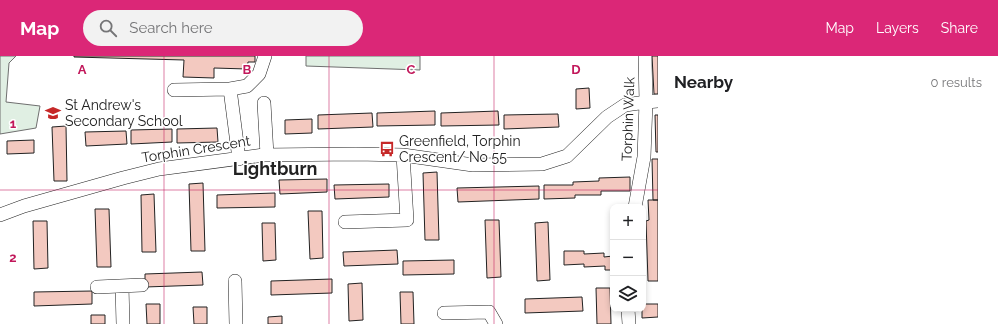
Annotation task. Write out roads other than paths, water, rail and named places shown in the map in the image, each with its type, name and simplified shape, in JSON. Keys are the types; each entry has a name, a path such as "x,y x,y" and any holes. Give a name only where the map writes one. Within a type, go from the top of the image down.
{"street":[{"path":"174,90 230,89 247,86 259,74 264,56"},
{"name":"Torphin Walk","path":"636,204 652,101 645,56"},
{"path":"230,89 239,159"},
{"name":"Torphin Crescent","path":"0,215 24,206 159,169 267,155 356,154 402,156 473,164 542,164 567,156 607,117 625,105 652,101"},
{"path":"264,103 267,155"},
{"path":"346,222 407,220 402,156"},
{"path":"235,281 236,324"},
{"path":"97,287 142,285"},
{"path":"122,286 123,324"},
{"path":"444,313 490,312 496,324"},
{"path":"628,312 629,324"}],"place":[{"name":"St Andrew's Secondary School","path":"53,113"},
{"name":"Greenfield, Torphin Crescent/ No 55","path":"387,149"}],"district":[{"name":"Lightburn","path":"275,168"}]}
